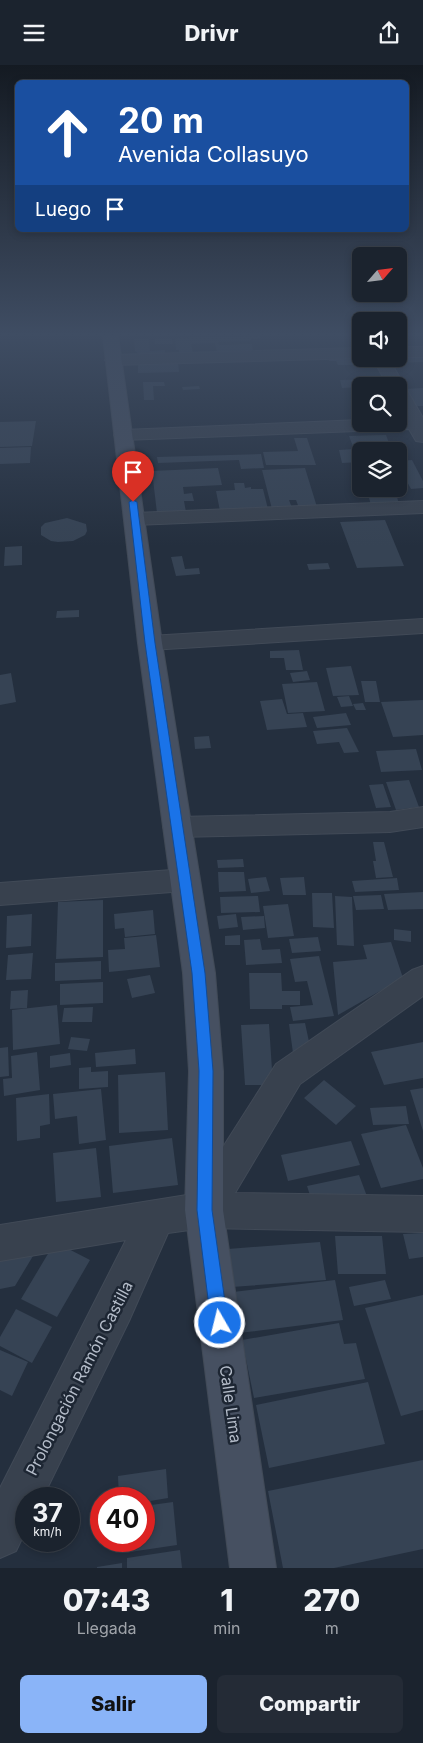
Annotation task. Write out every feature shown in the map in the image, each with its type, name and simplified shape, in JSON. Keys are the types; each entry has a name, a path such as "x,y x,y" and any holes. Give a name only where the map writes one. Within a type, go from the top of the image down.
{"street":[{"name":"Calle Lima","path":"119,406 150,643 199,973 206,1071 204,1210 253,1568"},
{"path":"123,435 421,428 408,406"},
{"path":"135,519 423,507"},
{"path":"150,643 423,626"},
{"path":"177,827 390,822 423,817"},
{"path":"0,894 185,880"},
{"path":"204,1210 288,1074 423,979"},
{"path":"0,1243 204,1210 423,1214"},
{"name":"Prolongación Ramón Castilla","path":"0,1535 115,1307 156,1219"}],"building":[{"path":"36,421 32,446 0,447 0,422"},
{"path":"386,435 389,442 352,442 352,444 349,436"},
{"path":"294,438 307,438 316,465 266,465 263,452 298,451"},
{"path":"31,447 30,463 0,464 0,448"},
{"path":"352,449 352,462 342,463 339,450"},
{"path":"261,454 264,468 241,469 239,460 158,463 157,457"},
{"path":"407,460 412,460 423,481 423,488 411,489 407,482"},
{"path":"218,468 222,485 183,487 184,494 192,493 194,501 184,501 186,512 157,513 152,471"},
{"path":"305,468 317,507 299,508 296,500 289,500 292,508 272,509 262,470"},
{"path":"234,483 244,483 245,488 263,489 268,509 220,511 216,491 235,490"},
{"path":"397,497 399,504 371,505 369,498"},
{"path":"67,518 86,524 87,531 85,535 73,541 58,542 51,541 41,535 41,527 45,523"},
{"path":"385,520 404,566 357,568 340,522"},
{"path":"22,546 22,565 4,566 5,547"},
{"path":"182,556 185,569 199,568 200,574 176,576 171,557"},
{"path":"328,563 330,569 309,570 307,564"},
{"path":"79,610 79,617 56,618 57,611"},
{"path":"299,650 303,670 286,670 284,658 270,658 270,651"},
{"path":"351,666 359,695 333,696 326,668"},
{"path":"307,671 310,680 293,682 290,673"},
{"path":"11,673 16,702 0,705 0,675"},
{"path":"361,681 376,681 380,702 365,702"},
{"path":"317,682 325,711 288,713 282,684"},
{"path":"349,696 353,706 341,707 337,697"},
{"path":"282,699 287,714 303,713 307,727 267,730 260,701"},
{"path":"423,700 423,735 393,737 381,702"},
{"path":"363,703 366,710 356,710 353,704"},
{"path":"346,713 351,725 317,728 313,717"},
{"path":"347,728 359,752 344,753 339,742 317,744 313,731"},
{"path":"209,736 211,748 195,749 194,737"},
{"path":"416,749 422,770 381,772 376,751"},
{"path":"409,780 419,807 396,810 386,782"},
{"path":"383,784 391,807 376,808 369,785"},
{"path":"373,842 384,842 393,877 376,878 373,861 376,861"},
{"path":"243,859 244,867 218,868 217,860"},
{"path":"218,872 244,872 246,891 219,892"},
{"path":"266,877 270,891 251,893 248,879"},
{"path":"304,877 306,895 283,895 280,878"},
{"path":"397,878 399,890 355,892 352,881"},
{"path":"423,892 423,909 388,910 384,894"},
{"path":"312,893 332,893 334,928 313,927"},
{"path":"381,895 384,909 356,910 353,896"},
{"path":"258,896 260,912 221,913 220,897"},
{"path":"335,896 352,897 354,946 337,945"},
{"path":"103,900 103,957 56,959 58,902"},
{"path":"288,904 294,936 268,938 263,906"},
{"path":"153,910 155,934 125,937 124,928 115,929 114,914"},
{"path":"32,914 31,946 6,948 7,916"},
{"path":"236,914 238,927 219,929 217,916"},
{"path":"264,916 265,928 243,930 241,917"},
{"path":"394,929 411,931 411,942 394,940"},
{"path":"156,935 160,967 109,972 108,950 125,949 124,938"},
{"path":"240,935 240,945 225,945 225,936"},
{"path":"318,937 321,951 292,953 289,939"},
{"path":"260,939 262,950 280,949 282,963 246,965 244,940"},
{"path":"391,942 403,978 338,1015 333,962 367,959 363,945"},
{"path":"33,953 31,979 6,980 8,955"},
{"path":"319,956 334,1016 293,1021 290,1007 313,1005 307,981 295,982 290,959"},
{"path":"101,961 101,979 55,981 55,963"},
{"path":"249,973 281,973 282,991 300,991 300,1005 282,1005 282,1009 250,1009"},
{"path":"150,975 155,993 132,998 127,979"},
{"path":"103,982 103,1003 60,1005 60,984"},
{"path":"28,990 27,1008 10,1009 11,991"},
{"path":"57,1005 60,1044 13,1050 12,1010"},
{"path":"93,1007 92,1022 62,1022 64,1008"},
{"path":"305,1023 311,1051 293,1053 289,1024"},
{"path":"269,1024 273,1085 245,1085 241,1025"},
{"path":"71,1037 90,1039 87,1051 68,1049"},
{"path":"423,1042 423,1078 384,1085 371,1052"},
{"path":"8,1047 9,1076 0,1077 0,1048"},
{"path":"135,1049 136,1064 96,1067 95,1053"},
{"path":"37,1052 40,1090 4,1096 3,1079 12,1078 11,1056"},
{"path":"70,1053 71,1065 50,1068 50,1056"},
{"path":"91,1067 91,1072 108,1071 108,1087 79,1089 79,1068"},
{"path":"165,1072 168,1130 119,1133 118,1075"},
{"path":"324,1080 356,1106 336,1125 304,1098"},
{"path":"423,1088 423,1131 410,1090"},
{"path":"101,1089 106,1140 79,1144 77,1116 55,1119 53,1094"},
{"path":"49,1094 50,1124 40,1126 40,1138 17,1141 16,1098"},
{"path":"406,1106 409,1124 373,1125 370,1108"},
{"path":"406,1125 423,1168 423,1179 381,1188 361,1134"},
{"path":"172,1138 178,1185 113,1193 109,1146"},
{"path":"351,1141 360,1165 288,1181 281,1155"},
{"path":"96,1148 101,1197 56,1202 53,1153"},
{"path":"359,1175 368,1199 315,1211 307,1186"},
{"path":"423,1233 423,1257 409,1259 403,1234"},
{"path":"335,1236 382,1236 386,1274 338,1274"},
{"path":"55,1242 90,1260 57,1317 21,1299"},
{"path":"320,1242 326,1280 232,1287 228,1249"},
{"path":"33,1256 15,1286 0,1289 0,1261"},
{"path":"335,1280 343,1320 239,1333 233,1292"},
{"path":"385,1280 391,1299 354,1306 349,1287"},
{"path":"423,1295 423,1410 401,1416 365,1308"},
{"path":"16,1309 52,1327 32,1363 0,1346 0,1337"},
{"path":"339,1323 344,1344 356,1343 365,1379 254,1398 242,1340"},
{"path":"0,1350 28,1362 12,1396 0,1390"},
{"path":"368,1382 385,1444 269,1468 256,1405"},
{"path":"423,1460 423,1549 334,1568 283,1568 268,1491"},
{"path":"166,1469 168,1498 155,1500 155,1487 118,1487 118,1476"},
{"path":"173,1502 177,1545 155,1548 155,1504"},
{"path":"180,1550 182,1568 127,1568 127,1558"},
{"path":"122,1563 122,1568 97,1568 97,1567"}],"route":[{"path":"133,502 150,643 199,973 206,1071 204,1210 220,1323"}]}
